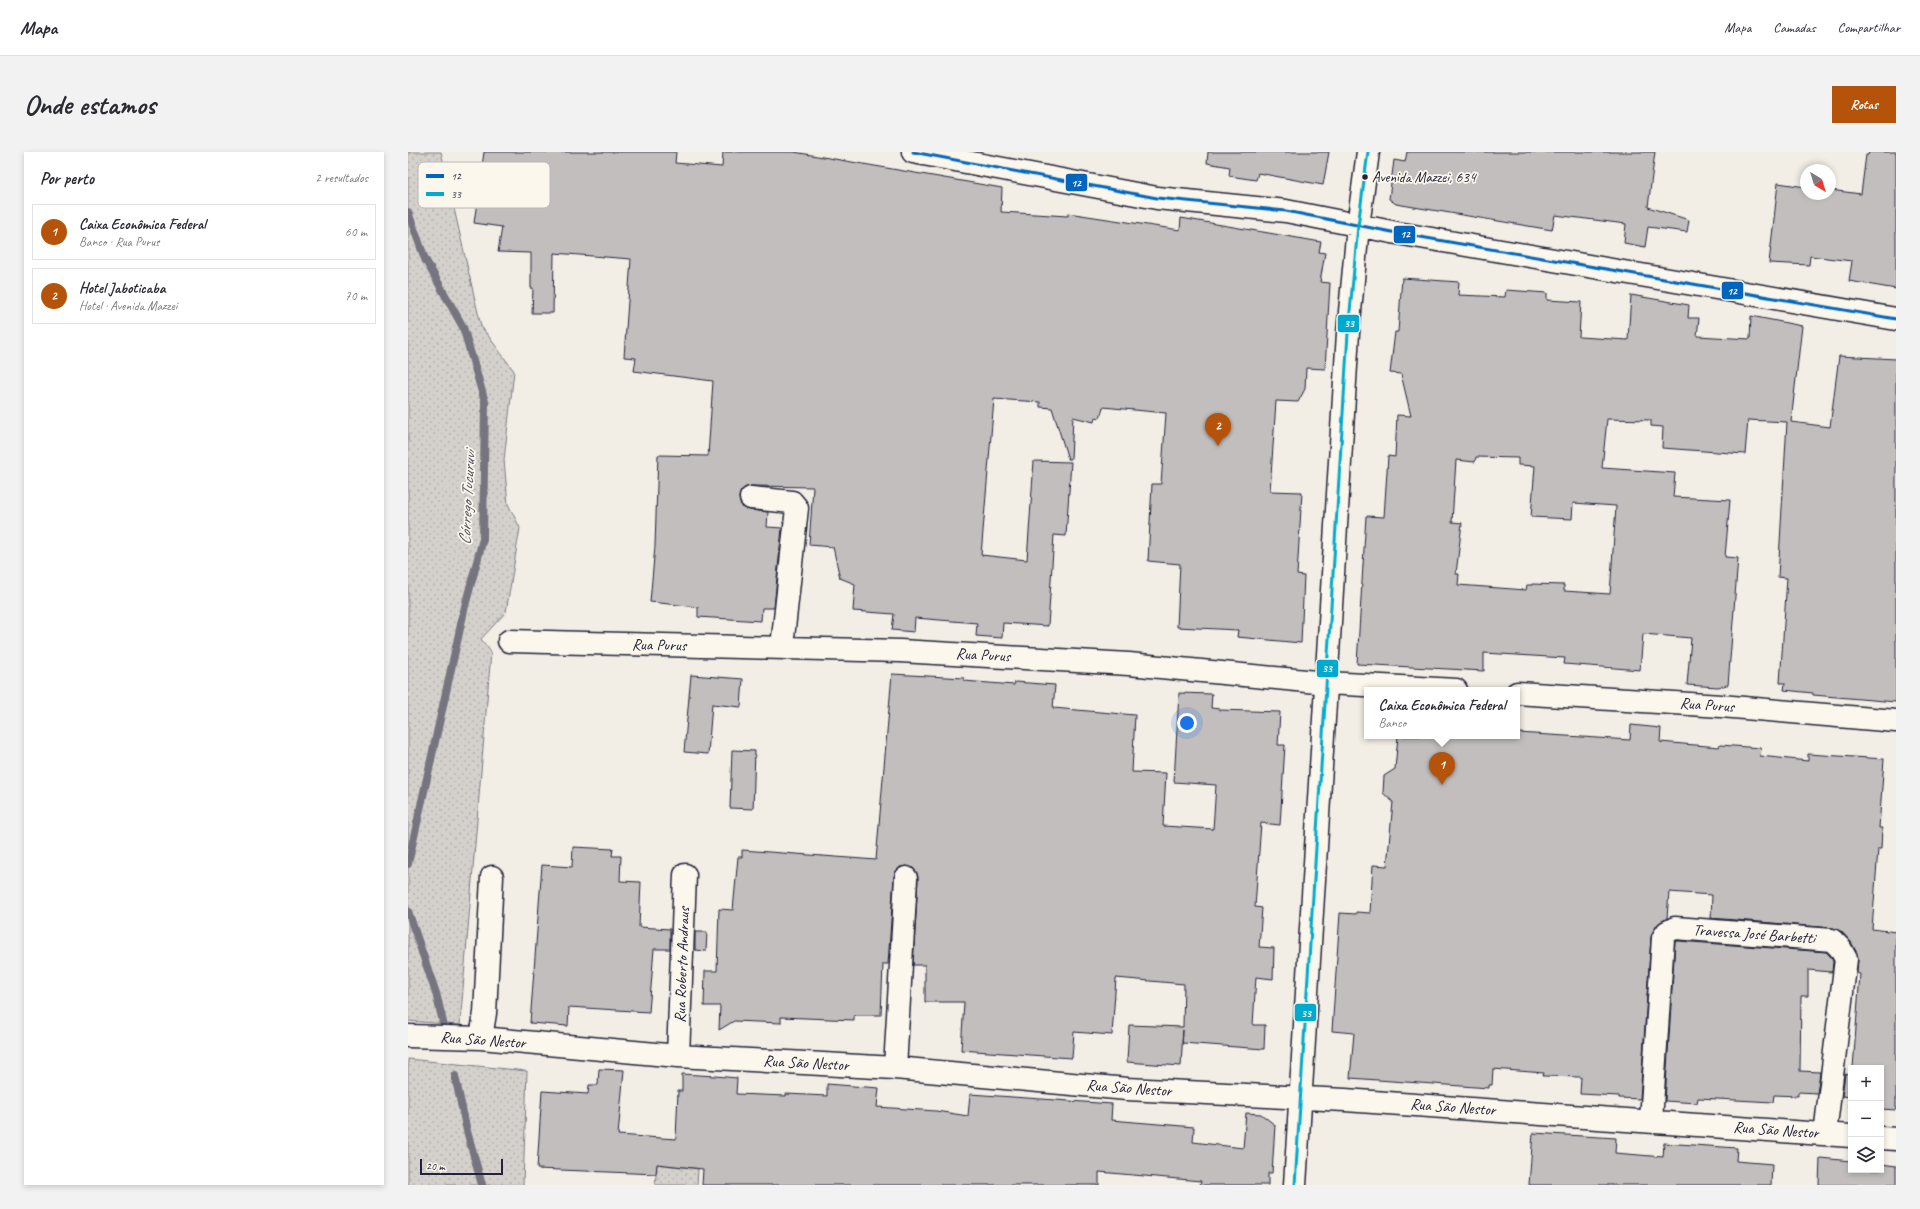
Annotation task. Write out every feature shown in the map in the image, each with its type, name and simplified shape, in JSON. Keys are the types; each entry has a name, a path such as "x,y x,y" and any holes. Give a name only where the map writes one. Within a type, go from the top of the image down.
{"street":[{"path":"913,152 1157,198 1286,212 1358,226 1896,319"},
{"path":"1295,1185 1348,333 1358,226 1368,152"},
{"path":"751,498 792,502 797,508 782,647"},
{"name":"Rua Purus","path":"509,641 900,651 1129,664 1327,683 1401,687"},
{"name":"Rua Purus","path":"1520,694 1721,706 1896,721"},
{"name":"Rua Roberto Andraus","path":"678,1056 685,875"},
{"path":"481,1038 484,1013 492,877"},
{"path":"895,1068 906,878"},
{"name":"Travessa José Barbetti","path":"1651,1121 1662,938 1667,932 1676,928 1832,940 1840,948 1846,959 1825,1134"},
{"name":"Rua São Nestor","path":"408,1036 481,1038 678,1056 895,1068 1127,1089 1301,1097 1848,1136"},
{"path":"1884,1138 1896,1139"}],"shaded area":[{"path":"408,152 441,152 443,162 418,162 418,208 454,208 481,326 514,371 504,460 508,504 520,528 506,612 481,639 491,652 460,1025 408,1021"},
{"path":"408,1059 527,1071 523,1185 408,1185"},
{"path":"657,1164 698,1169 697,1185 655,1185"}],"building":[{"path":"484,152 676,152 675,163 722,167 723,152 794,152 1002,188 1001,212 1068,216 1068,213 1180,230 1181,218 1321,242 1319,252 1325,253 1320,282 1330,283 1325,369 1306,368 1305,389 1298,402 1276,401 1270,491 1302,492 1297,575 1304,576 1301,643 1237,637 1238,630 1177,627 1180,564 1148,561 1152,484 1161,484 1166,413 1103,407 1100,418 1095,417 1094,422 1073,417 1071,459 1068,459 1052,408 1040,407 1040,402 994,399 981,555 1027,560 1034,461 1071,462 1066,536 1054,535 1048,626 1003,623 1002,638 976,636 977,623 915,618 914,632 892,630 894,614 853,611 855,584 840,578 833,547 809,545 813,487 752,486 746,487 741,491 739,497 743,508 768,512 767,527 782,528 774,608 762,608 761,621 698,617 698,607 650,602 655,546 658,455 708,456 713,381 634,371 636,358 624,357 631,259 554,253 553,313 532,313 533,288 531,288 531,253 498,252 502,227 474,223 476,208 550,208 550,162 483,162"},
{"path":"1208,152 1329,152 1323,185 1258,173 1256,180 1229,176 1230,167 1207,163"},
{"path":"1407,152 1655,152 1648,207 1689,220 1687,232 1648,227 1645,247 1624,243 1626,224 1555,215 1552,230 1396,204 1389,199 1394,160 1405,162"},
{"path":"1869,152 1896,152 1896,289 1849,281 1852,261 1810,256 1809,265 1769,263 1778,183 1800,186 1800,200 1836,200 1836,191 1861,194 1866,155 1868,155"},
{"path":"1402,278 1459,282 1458,295 1505,297 1506,290 1547,293 1547,300 1581,302 1579,337 1628,340 1631,295 1689,305 1688,318 1699,318 1697,336 1750,339 1751,316 1802,326 1791,422 1830,427 1839,356 1896,359 1896,702 1813,695 1813,693 1784,690 1785,683 1780,683 1787,578 1778,577 1787,422 1748,420 1745,454 1662,448 1663,427 1651,426 1651,420 1607,419 1602,468 1675,473 1673,497 1730,500 1725,557 1738,558 1728,685 1718,687 1687,685 1691,638 1643,634 1640,670 1564,664 1565,658 1484,653 1484,671 1357,664 1366,516 1384,517 1388,456 1395,457 1397,415 1411,416 1401,374 1390,373 1395,332 1398,332","holes":["1476,457 1518,458 1518,465 1535,466 1531,517 1572,519 1573,503 1616,506 1610,594 1564,591 1564,585 1532,584 1527,585 1526,590 1458,585 1459,574 1456,574 1462,523 1452,522 1456,460 1475,462"]},
{"path":"892,674 964,678 964,681 1014,685 1015,682 1055,685 1053,708 1135,715 1132,772 1166,773 1163,826 1213,829 1216,785 1174,782 1179,693 1212,694 1211,708 1220,709 1219,710 1280,712 1278,745 1285,745 1280,825 1261,823 1255,907 1262,908 1259,947 1274,948 1273,979 1256,977 1253,1025 1265,1025 1264,1049 1182,1043 1181,1066 1127,1062 1129,1025 1183,1027 1184,984 1116,978 1112,1035 1074,1032 1072,1058 961,1050 964,1002 925,1002 925,965 913,965 918,879 917,873 913,868 906,866 900,867 896,871 894,877 888,964 883,964 881,1015 854,1015 854,1020 781,1017 781,1023 734,1021 719,1030 720,1006 704,1006 705,971 717,971 719,909 733,910 738,857 742,857 742,850 876,860"},
{"path":"691,675 743,679 741,707 712,704 708,754 684,752"},
{"path":"1631,725 1661,728 1660,742 1719,747 1720,745 1761,748 1760,756 1808,761 1808,754 1884,759 1879,828 1882,828 1881,849 1878,849 1872,929 1896,932 1896,1110 1884,1109 1884,1065 1853,1065 1860,974 1857,973 1857,953 1851,942 1841,931 1833,928 1711,918 1712,895 1669,892 1667,918 1657,925 1651,937 1640,1099 1619,1098 1619,1096 1580,1094 1581,1077 1543,1076 1544,1073 1493,1069 1492,1085 1489,1085 1489,1088 1350,1078 1354,1033 1332,1031 1340,913 1370,913 1373,865 1387,866 1393,802 1383,793 1384,776 1395,769 1398,739 1520,739 1520,733 1630,740"},
{"path":"732,750 755,751 753,809 730,808"},
{"path":"573,847 613,849 612,856 621,856 620,881 641,882 639,927 670,929 670,949 654,949 649,1012 569,1007 568,1026 530,1023 542,865 572,867"},
{"path":"695,932 707,932 706,951 695,950"},
{"path":"1675,942 1826,952 1830,956 1833,961 1832,972 1808,970 1808,996 1801,996 1800,1071 1820,1072 1817,1093 1798,1092 1798,1096 1774,1095 1773,1102 1698,1098 1697,1103 1665,1101"},
{"path":"599,1069 624,1070 618,1135 676,1139 678,1091 682,1091 682,1074 737,1078 736,1094 827,1096 827,1084 879,1088 877,1107 936,1111 968,1116 970,1094 1112,1104 1111,1120 1194,1127 1193,1142 1243,1148 1246,1113 1261,1114 1275,1125 1272,1173 1268,1173 1268,1185 1200,1185 1201,1181 1099,1172 1099,1185 702,1185 703,1169 657,1164 656,1174 537,1169 542,1091 588,1094 589,1085 598,1085"},
{"path":"1845,1074 1848,1074 1848,1097 1842,1096"},
{"path":"1533,1133 1616,1138 1615,1153 1663,1157 1664,1143 1737,1148 1736,1161 1772,1164 1771,1185 1529,1185"},
{"path":"1820,1158 1848,1161 1848,1173 1884,1173 1884,1164 1896,1166 1896,1185 1819,1185"}],"waterway":[{"name":"Córrego Tucuruvi","path":"408,212 425,259 463,327 485,402 483,539 465,606 408,864"},
{"name":"Córrego Tucuruvi","path":"408,911 436,993 443,1022"},
{"name":"Córrego Tucuruvi","path":"455,1076 467,1131 482,1185"}],"transit line":[{"name":"12","path":"913,152 1157,198 1286,211 1397,233 1896,319"},
{"name":"33","path":"1295,1185 1348,333 1358,226 1368,152"}],"place":[{"name":"Avenida Mazzei, 634","path":"1365,177"},
{"name":"Hotel Jaboticaba","path":"1218,446"},
{"name":"Caixa Econômica Federal","path":"1442,785"}]}
